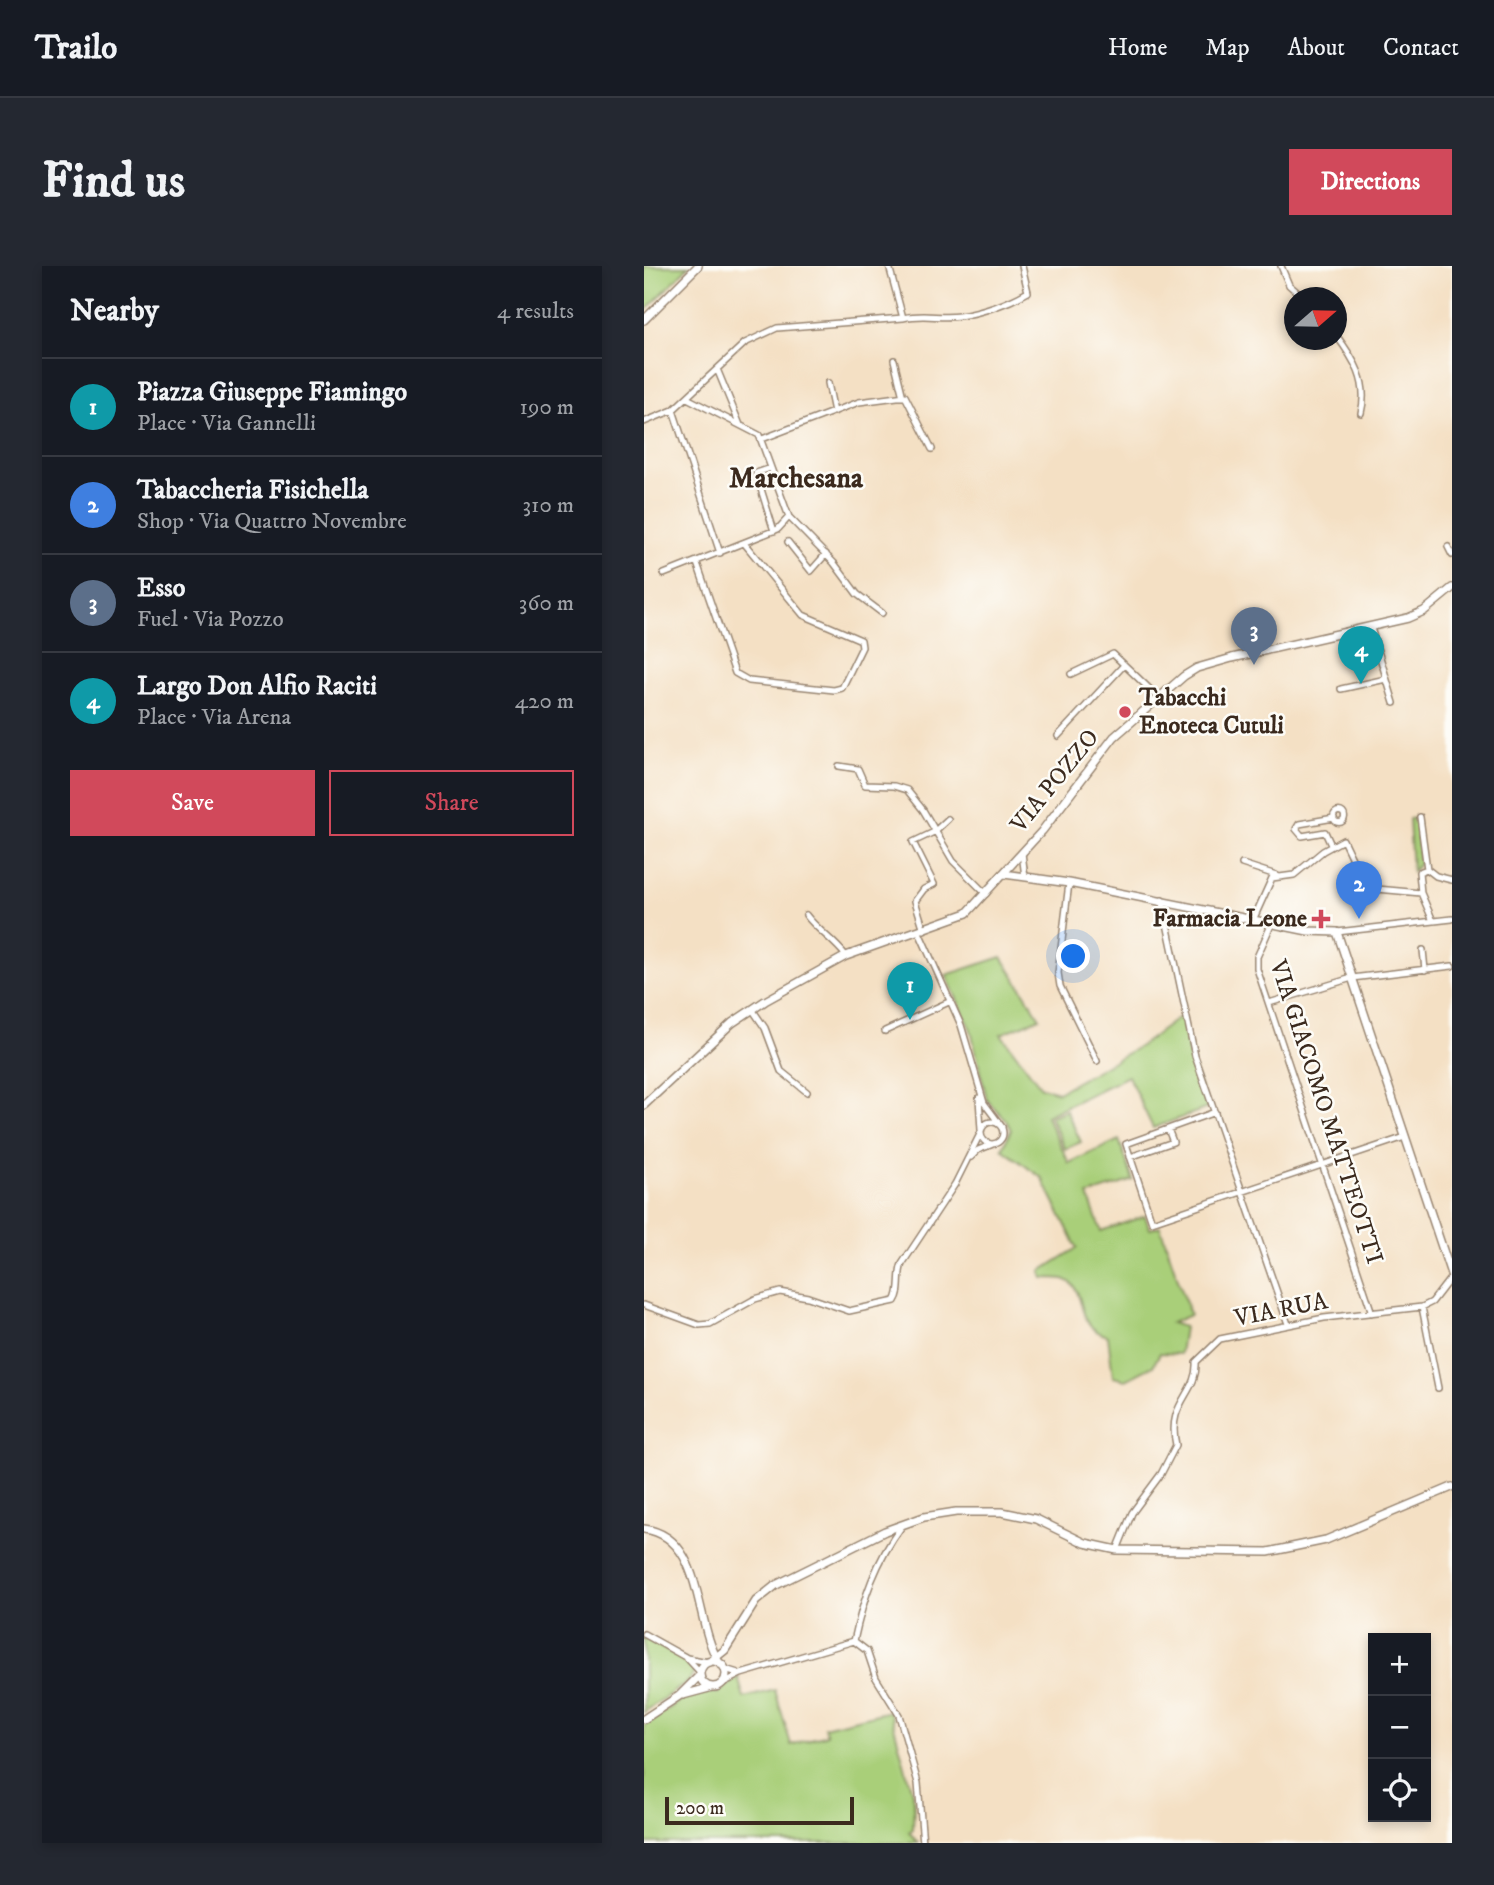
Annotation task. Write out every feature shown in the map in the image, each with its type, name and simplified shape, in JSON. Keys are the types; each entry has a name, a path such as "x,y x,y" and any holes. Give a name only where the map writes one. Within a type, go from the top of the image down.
{"street":[{"path":"644,320 698,266"},
{"path":"889,266 903,318"},
{"path":"644,422 673,410 753,338 777,328 903,318 923,313 957,316 1025,294 1029,286 1023,266"},
{"path":"1281,266 1292,287"},
{"path":"1347,350 1358,365 1365,398 1361,413"},
{"path":"894,360 904,397 932,449"},
{"path":"717,369 740,425"},
{"path":"828,383 834,412"},
{"path":"762,439 859,402 904,397"},
{"path":"687,398 762,439 789,517 826,554 857,594 882,613"},
{"path":"673,410 720,554"},
{"path":"771,468 756,472 774,531"},
{"path":"664,575 774,531 789,517"},
{"path":"788,542 811,570 826,554"},
{"path":"697,563 734,673 749,681 834,690 842,688 862,647 861,640 803,615 744,543"},
{"path":"1448,547 1452,555"},
{"name":"VIA POZZO","path":"644,1105 706,1051 732,1023 752,1009 846,956 961,917 1004,874 1114,737 1158,697 1197,668 1371,628 1424,611 1452,589"},
{"path":"1371,628 1394,703"},
{"path":"1071,674 1113,654 1158,697"},
{"path":"1058,736 1124,664"},
{"path":"1341,689 1387,679"},
{"path":"839,766 859,769 865,785 900,786 907,790 923,810 953,861 986,894"},
{"path":"1420,817 1427,869 1436,876 1452,880"},
{"path":"948,819 934,832 913,842 934,884 924,889 915,901 921,931 967,1040 984,1103 1002,1128 1001,1140 978,1150 965,1165"},
{"path":"1331,845 1325,832 1302,836 1296,829 1299,824 1336,821 1366,888 1372,891 1421,893"},
{"path":"1242,864 1276,875 1294,875 1331,845 1343,840"},
{"path":"1022,852 1025,877"},
{"path":"1427,869 1419,872 1421,893 1433,921"},
{"path":"1004,874 1162,900 1308,931 1337,932 1452,919"},
{"path":"1254,918 1272,878 1276,875"},
{"path":"1069,883 1058,974 1060,986 1097,1061"},
{"path":"1162,900 1195,1056 1288,1324"},
{"path":"806,915 819,930 834,940 846,956"},
{"name":"VIA GIACOMO MATTEOTTI","path":"1272,923 1256,963 1325,1164 1372,1313"},
{"path":"1337,932 1452,1276 1432,1302 1422,1307 1438,1388"},
{"path":"1423,950 1424,970"},
{"path":"1269,1003 1352,978 1452,966"},
{"path":"886,1031 951,1001"},
{"path":"752,1009 769,1036 781,1071 807,1092"},
{"path":"977,1084 983,1140 993,1144"},
{"path":"1215,1112 1126,1144 1152,1222 1405,1137"},
{"path":"644,1305 699,1325 709,1324 769,1294 795,1293 849,1311 877,1306 897,1298 902,1264 965,1165 981,1131 990,1122 1002,1128"},
{"path":"1130,1157 1173,1142 1168,1129"},
{"name":"VIA RUA","path":"1117,1550 1132,1513 1161,1474 1176,1445 1171,1426 1180,1399 1197,1374 1196,1362 1220,1339 1288,1324 1422,1307"},
{"path":"644,1719 679,1696 730,1643 749,1610 776,1585 903,1524 956,1512 1002,1512 1035,1519 1085,1543 1117,1550 1167,1548 1242,1553 1294,1548 1337,1536 1452,1487"},
{"path":"855,1641 861,1607 877,1565 903,1524"},
{"path":"644,1529 669,1538 683,1553 706,1634 709,1664 723,1683"},
{"path":"644,1634 687,1658 741,1674"},
{"path":"679,1696 712,1687 741,1674 855,1641"},
{"path":"855,1641 867,1651 876,1678 899,1715 918,1783 923,1843"},
{"path":"712,1687 702,1682 709,1664 730,1643"},
{"path":"687,1658 709,1664"}],"green space":[{"path":"644,266 689,266 644,312"},
{"path":"1416,818 1419,864 1412,872 1409,819"},
{"path":"1002,957 1040,1018 1001,1034 1041,1087 1058,1092 1142,1045 1182,1015 1189,1056 1208,1108 1153,1128 1128,1076 1046,1116 1069,1163 1119,1140 1133,1180 1088,1195 1101,1231 1145,1216 1150,1229 1160,1226 1190,1315 1171,1323 1184,1327 1180,1354 1160,1353 1153,1366 1126,1380 1113,1377 1108,1336 1090,1325 1073,1285 1064,1279 1043,1278 1041,1271 1077,1248 1042,1178 1002,1149 1011,1130 1006,1120 987,1100 971,1030 946,975"},
{"path":"1066,1110 1081,1142 1065,1149 1050,1117"},
{"path":"644,1638 685,1659 695,1671 689,1681 644,1712"},
{"path":"738,1677 744,1698 775,1690 791,1745 827,1734 824,1727 890,1711 914,1800 913,1829 909,1832 918,1843 644,1843 644,1725 694,1692 718,1693"}],"place":[{"name":"Esso","path":"1254,665"},
{"name":"Largo Don Alfio Raciti","path":"1361,684"},
{"name":"Tabacchi Enoteca Cutuli","path":"1125,712"},
{"name":"Farmacia Leone","path":"1321,919"},
{"name":"Tabaccheria Fisichella","path":"1359,919"},
{"name":"Piazza Giuseppe Fiamingo","path":"910,1020"}],"district":[{"name":"Marchesana","path":"796,478"}]}
